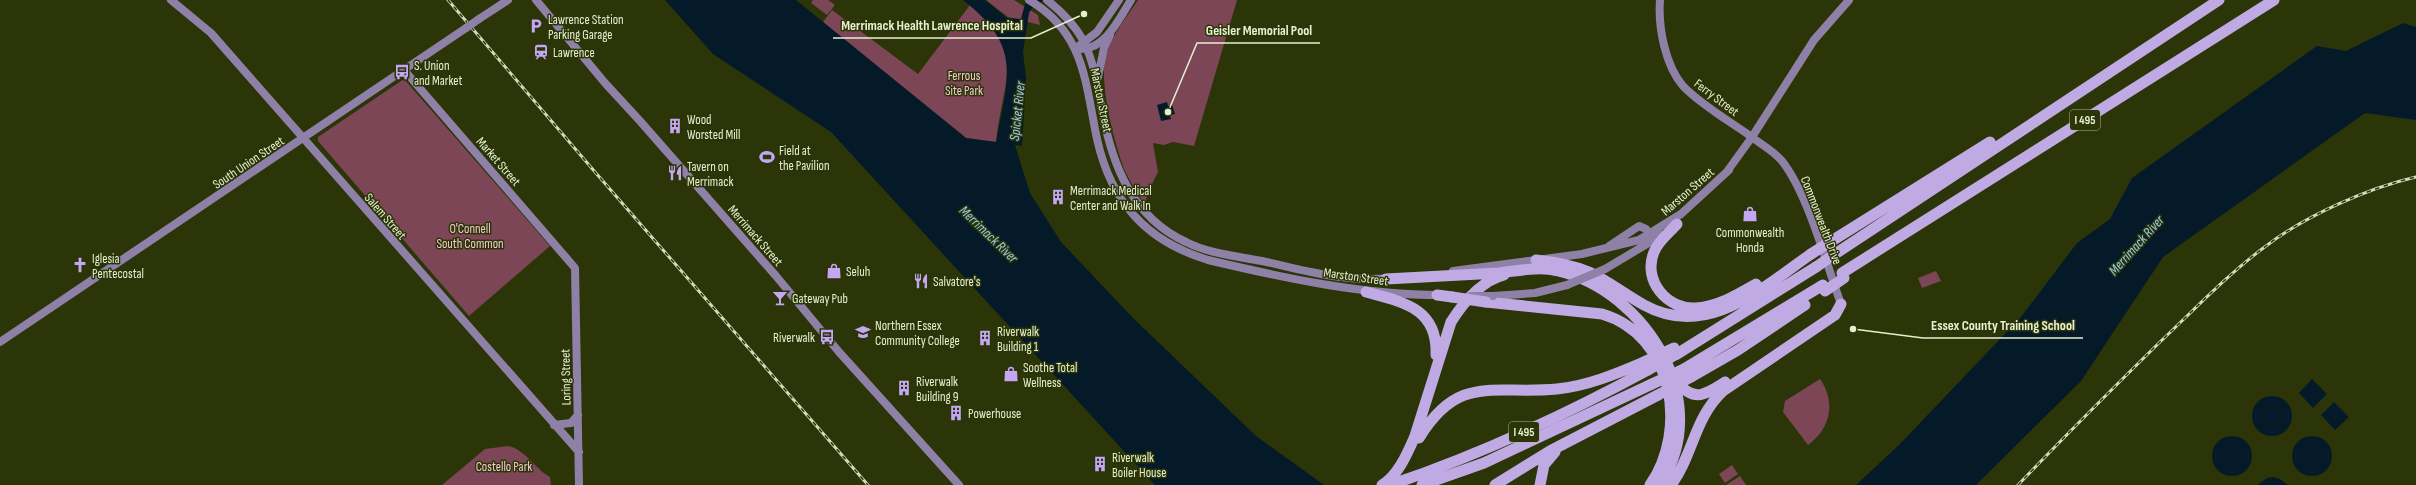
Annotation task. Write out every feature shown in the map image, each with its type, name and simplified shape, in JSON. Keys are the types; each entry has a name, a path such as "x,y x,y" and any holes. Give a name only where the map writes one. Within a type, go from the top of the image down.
{"highway":[{"name":"I 495","path":"1393,484 1517,435 1646,366 1723,327 2219,0"},
{"name":"I 495","path":"1422,485 1490,460 1652,384 1688,373 1824,288 1896,239 2274,0"},
{"path":"1536,260 1574,266 1590,273 1646,306 1665,313 1704,316 1722,311 1742,301 1811,254 2013,128 2069,98"},
{"path":"1678,224 1661,241 1654,252 1651,262 1652,274 1656,288 1666,299 1680,307 1708,306 1730,299 1811,254"},
{"path":"1409,451 1451,322 1460,307 1488,283 1501,276 1519,271"},
{"path":"1386,279 1519,271 1558,271 1590,282 1611,296 1631,312 1650,333 1674,378 1679,412 1678,440 1672,461 1659,485"},
{"path":"1366,292 1406,303 1420,312 1434,331 1437,343 1436,367"},
{"path":"1437,295 1489,299 1602,314 1619,321 1642,339 1662,373 1669,396 1672,420 1665,458 1650,485"},
{"path":"1674,378 1690,394 1708,393 1841,304"},
{"path":"1671,485 1704,414 1713,400 1723,391 1835,315 1841,304"},
{"path":"1382,485 1395,472 1436,413 1463,394 1495,390 1558,389 1590,382 1646,366"},
{"path":"1495,485 1573,438 1658,395 1688,373"},
{"path":"1540,485 1541,473 1549,457 1573,438"}],"main road":[{"name":"Salem Street","path":"171,0 208,30 466,326 472,329 579,452"},
{"name":"South Union Street","path":"0,342 140,246 303,139 508,0"},
{"name":"Merrimack Street","path":"536,0 605,83 712,202 839,352 959,485"},
{"name":"Marston Street","path":"1029,0 1049,14 1064,30 1077,49 1088,88 1097,138 1109,178 1129,210 1149,230 1173,247 1208,260 1366,292 1437,295"},
{"name":"Marston Street","path":"1047,0 1069,21 1085,45 1097,82 1109,143 1121,177 1135,201 1168,233 1196,247 1228,255 1347,278 1386,279 1601,251 1649,234 1681,214 1728,170"},
{"path":"1085,45 1097,32 1119,0"},
{"path":"1077,49 1103,39 1114,26 1131,0"},
{"name":"Ferry Street","path":"1660,0 1661,30 1668,57 1681,83 1689,92 1752,138"},
{"name":"Marston Street","path":"1489,299 1536,293 1567,285 1605,269 1640,249 1678,224 1701,202 1728,170 1752,138 1814,40 1849,0"},
{"path":"1097,82 1104,48 1114,26"},
{"name":"Market Street","path":"404,70 576,268"},
{"name":"Commonwealth Drive","path":"1752,138 1777,156 1796,184 1841,304"},
{"path":"1601,251 1634,227 1643,226 1649,234 1647,241 1640,249"},
{"name":"Loring Street","path":"576,268 579,485"},
{"path":"554,425 568,425 578,415"}],"green space":[{"path":"813,0 828,0 835,5 827,15 811,3"},
{"path":"986,0 1014,0 1038,15 1040,25 1008,17"},
{"path":"1138,0 1237,0 1194,146 1173,142 1164,145 1153,143 1158,172 1148,192 1145,205 1126,173 1117,148 1109,114 1104,80 1106,55 1112,40"},
{"name":"Ferrous Site Park","path":"970,5 988,21 999,37 1005,52 1007,68 1006,84 996,142 966,138 823,22 832,10 918,74"},
{"name":"O'Connell South Common","path":"404,79 550,246 469,316 318,141 318,137"},
{"path":"1936,271 1941,281 1922,288 1918,278"},
{"path":"1820,379 1828,397 1829,414 1822,431 1808,445 1783,412 1785,401"},
{"name":"Costello Park","path":"508,446 520,451 550,477 551,485 442,485 485,449"},
{"path":"1732,465 1738,474 1725,483 1719,474"},
{"path":"1740,476 1746,485 1726,485"}],"water":[{"path":"665,0 796,0 966,138 996,142 1007,80 1003,48 995,33 982,17 963,0 985,0 1007,18 1021,19 1025,4 1031,0 1044,0 1032,8 1029,13 1023,52 1026,78 1022,146 1015,145 1030,193 1061,242 1133,318 1256,436 1324,485 1155,485 831,132 713,54"},
{"name":"Merrimack River","path":"2403,23 2416,27 2416,120 2365,113 2163,257 2081,381 1976,485 1856,485 1900,444 2021,317 2077,243 2110,219 2132,178 2317,46 2346,51"},
{"path":"1167,102 1168,106 1172,105 1175,114 1170,115 1171,119 1161,121 1157,105"},
{"path":"2312,379 2327,394 2313,408 2299,393"},
{"path":"2276,396 2283,399 2289,405 2292,416 2291,424 2283,433 2276,436 2268,436 2261,433 2253,424 2252,412 2255,405 2264,397"},
{"path":"2334,402 2349,417 2335,430 2321,415"},
{"path":"2232,436 2240,438 2246,442 2250,448 2252,456 2250,464 2246,470 2240,474 2232,476 2224,474 2218,470 2214,464 2212,456 2214,448 2218,442 2224,438"},
{"path":"2312,436 2326,442 2332,456 2326,470 2312,476 2298,470 2292,456 2298,442"},
{"path":"2273,477 2280,479 2288,485 2257,485 2267,478"}],"railway":[{"path":"448,0 595,172 868,485"},
{"path":"2018,485 2161,341 2225,280 2266,246 2299,224 2338,204 2378,188 2416,177"}],"place":[{"name":"Merrimack Health Lawrence Hospital","path":"1084,14"},
{"name":"Lawrence Station Parking Garage","path":"536,26"},
{"name":"Lawrence","path":"541,52"},
{"name":"S. Union and Market","path":"402,72"},
{"name":"Geisler Memorial Pool","path":"1168,112"},
{"name":"Wood Worsted Mill","path":"675,126"},
{"name":"Field at the Pavilion","path":"767,157"},
{"name":"Tavern on Merrimack","path":"675,173"},
{"name":"Merrimack Medical Center and Walk In","path":"1058,197"},
{"name":"Commonwealth Honda","path":"1750,214"},
{"name":"Iglesia Pentecostal","path":"80,265"},
{"name":"Seluh","path":"834,271"},
{"name":"Salvatore's","path":"921,281"},
{"name":"Gateway Pub","path":"780,298"},
{"name":"Essex County Training School","path":"1853,329"},
{"name":"Northern Essex Community College","path":"863,332"},
{"name":"Riverwalk","path":"827,337"},
{"name":"Riverwalk Building 1","path":"985,338"},
{"name":"Soothe Total Wellness","path":"1011,374"},
{"name":"Riverwalk Building 9","path":"904,388"},
{"name":"Powerhouse","path":"956,413"},
{"name":"Riverwalk Boiler House","path":"1100,464"}],"water label":[{"name":"Spicket River","path":"1017,111"}]}
